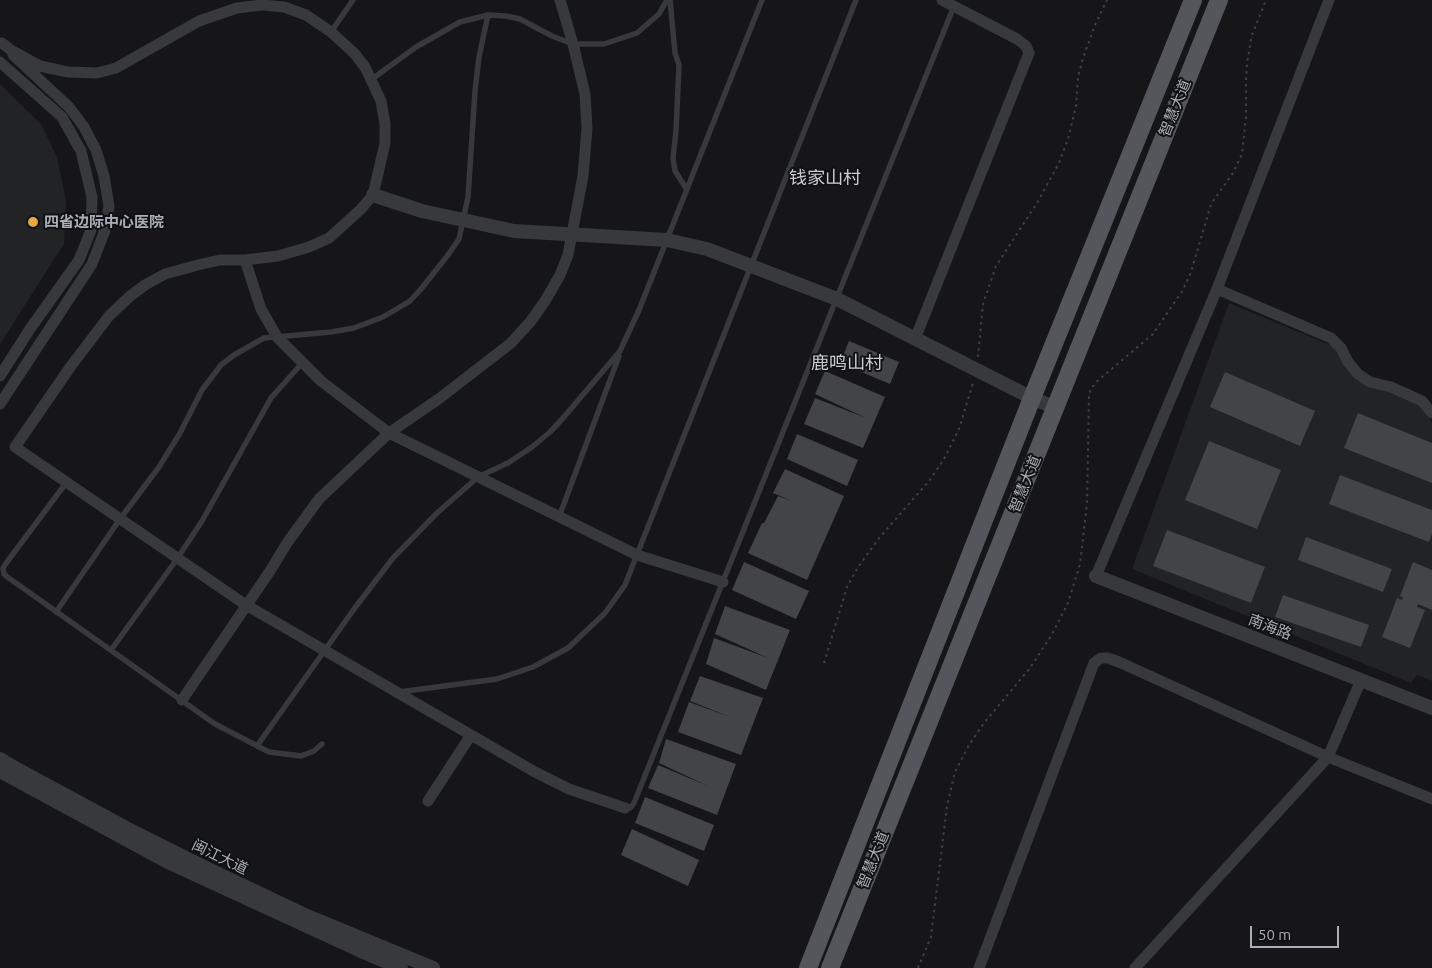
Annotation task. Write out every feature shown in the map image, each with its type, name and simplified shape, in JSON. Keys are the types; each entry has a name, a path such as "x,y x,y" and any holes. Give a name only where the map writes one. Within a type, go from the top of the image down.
{"main road":[{"name":"智慧大道","path":"808,968 1032,398 1193,0"},
{"name":"智慧大道","path":"830,968 1219,0"}],"street":[{"path":"182,700 287,543 319,499 389,433 483,366 517,336 545,301 560,275 568,255 583,176 587,128 585,94 560,0"},
{"path":"916,339 1029,53 1026,46 1017,39 942,0"},
{"path":"1096,576 1217,290 1330,0"},
{"path":"1,42 11,50 40,66 68,72 97,73 116,68 199,21 262,2 306,15 331,32 354,53 372,78 381,101 385,124 385,143 373,195 329,238 309,247 278,256 245,260 220,260 165,274 145,285 109,316 71,366 15,448 246,605 535,772 569,789 625,808"},
{"path":"0,404 92,264 106,230 110,206 99,159 84,127 69,107 27,70 1,42"},
{"path":"0,62 62,117 81,151 92,197 91,230 79,260 1,371 17,379"},
{"path":"373,195 422,211 514,231 667,240 707,250 837,299 1032,398 1056,408"},
{"path":"245,260 261,309 277,337 321,381 389,433 637,555 723,582"},
{"path":"1217,290 1331,338 1342,348 1348,362 1358,374 1370,382 1399,390 1422,401 1432,413"},
{"name":"南海路","path":"1096,576 1432,708"},
{"path":"979,968 1094,663 1101,658 1108,658 1119,662 1328,757 1432,799"},
{"path":"1135,968 1328,757 1361,680"},
{"path":"428,801 471,735"},
{"name":"闽江大道","path":"0,759 126,828 208,869 308,916 433,968"},
{"name":"闽江大道","path":"0,771 170,863 361,952 401,968"}],"lane":[{"path":"331,32 353,0"},
{"path":"372,78 447,28 460,22 488,15 506,16 520,19 552,36 573,44 604,44 637,33 659,14 669,0"},
{"path":"669,0 675,53 679,65 673,158 675,171 686,188"},
{"path":"559,517 620,351 639,310 762,0"},
{"path":"398,692 497,679 533,666 568,648 605,613 625,585 856,0"},
{"path":"625,808 630,808 634,803 954,6"},
{"path":"56,612 159,467 180,433 202,390 221,365 234,354 264,338 310,335 354,328 383,317 410,300 421,290 448,255 459,239 468,197 479,57 488,15"},
{"path":"257,746 371,585 393,558 437,513 478,477 508,463 550,432 620,351"},
{"path":"110,650 178,559 202,521 271,398 303,362"},
{"path":"66,483 3,568 4,574 215,724 269,752 301,756 314,751 322,744"}],"path":[{"path":"824,664 850,580 880,537 929,481 944,459 959,429 977,370 982,304 996,266 1007,246 1037,203 1059,163 1068,140 1076,106 1078,77 1083,58 1095,25 1107,0"},
{"path":"918,968 931,937 947,806 956,772 969,745 984,722 1030,668 1051,636 1068,603 1080,564 1087,504 1089,393 1095,383 1153,334 1182,290 1191,272 1211,204 1233,173 1242,154 1246,117 1246,81 1252,35 1266,0"}],"shaded area":[{"name":"四省边际中心医院","path":"0,84 41,124 57,157 66,201 64,244 0,344"},
{"path":"1229,303 1335,347 1351,375 1421,405 1432,423 1432,681 1417,675 1411,683 1132,569"}],"building":[{"path":"849,341 899,362 890,384 840,363"},
{"path":"825,371 885,397 863,448 804,424 815,398 866,418 815,394"},
{"path":"1225,372 1315,411 1300,446 1210,407"},
{"path":"1358,413 1432,443 1432,483 1344,448"},
{"path":"797,434 858,460 847,486 787,459"},
{"path":"1209,441 1281,470 1257,529 1185,500"},
{"path":"785,469 844,496 807,580 748,553 762,523 764,523 778,496 794,502 773,493"},
{"path":"1340,475 1432,510 1432,534 1429,542 1329,504"},
{"path":"1167,530 1265,567 1251,603 1153,566"},
{"path":"1306,537 1392,569 1383,592 1298,560"},
{"path":"744,562 809,591 796,619 732,590"},
{"path":"1413,562 1432,570 1432,610 1418,604 1417,607 1425,610 1410,648 1382,637 1397,598 1402,600 1403,598 1400,596"},
{"path":"1283,595 1369,625 1361,647 1275,617"},
{"path":"725,606 790,630 766,690 706,664 714,638 768,658 715,634"},
{"path":"700,676 763,698 741,755 678,732 689,702 730,717 690,701"},
{"path":"666,739 736,764 717,815 648,788 658,765 708,786 659,763"},
{"path":"645,797 714,825 704,851 635,823"},
{"path":"632,829 699,860 688,886 621,855"}],"place":[{"name":"四省边际中心医院","path":"33,222"}],"district":[{"name":"钱家山村","path":"825,178"},
{"name":"鹿鸣山村","path":"847,363"}]}
